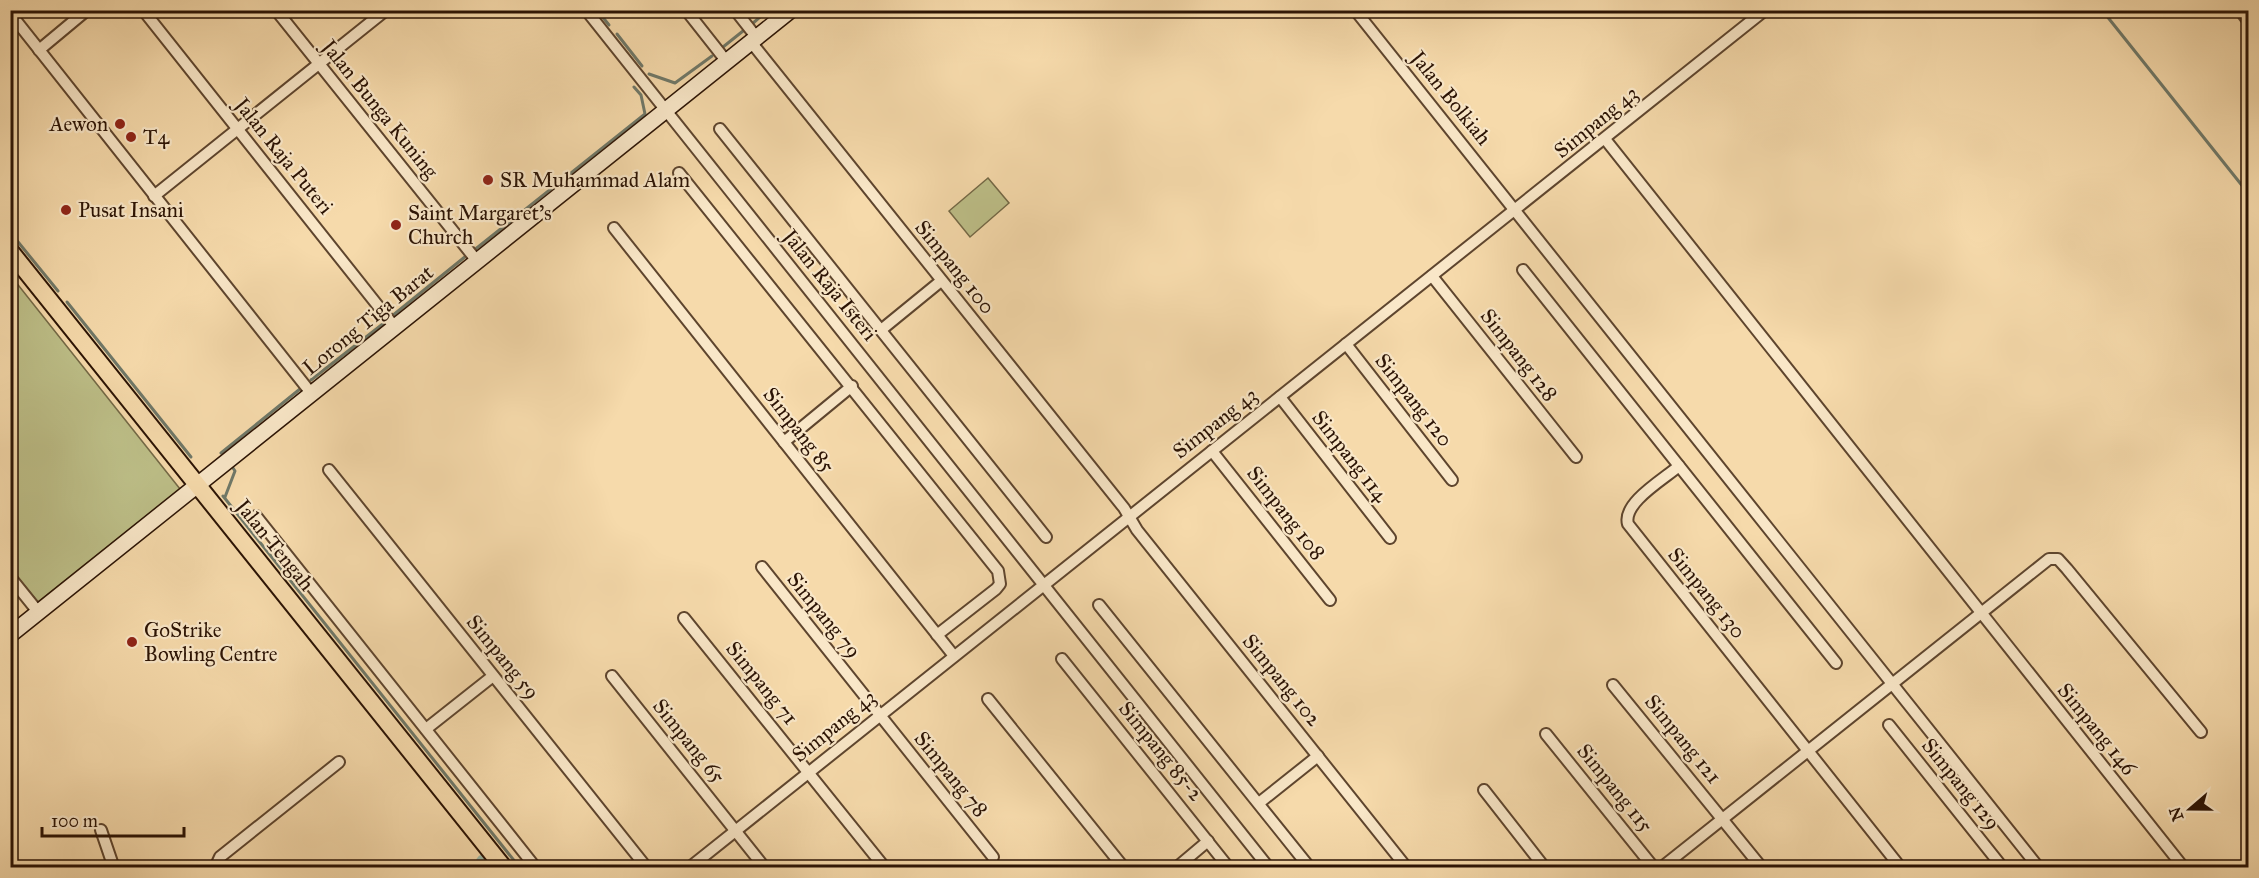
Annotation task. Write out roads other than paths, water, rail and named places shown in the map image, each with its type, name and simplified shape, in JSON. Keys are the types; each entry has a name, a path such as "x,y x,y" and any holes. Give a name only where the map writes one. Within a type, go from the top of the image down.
{"main road":[{"name":"Lorong Tiga Barat","path":"10,635 199,486 394,326 667,111 790,10"},
{"name":"Jalan Tengah","path":"10,251 504,867"}],"street":[{"path":"39,50 87,10"},
{"name":"Jalan Raja Puteri","path":"143,10 394,326"},
{"name":"Jalan Bunga Kuning","path":"276,10 477,261"},
{"path":"154,196 386,10"},
{"name":"Jalan Raja Isteri","path":"586,10 1269,867"},
{"path":"686,10 727,62"},
{"name":"Simpang 100","path":"735,10 754,40 1129,516"},
{"name":"Jalan Bolkiah","path":"1355,10 2039,867"},
{"name":"Simpang 43","path":"689,867 1765,10"},
{"path":"2240,10 2248,21"},
{"path":"10,13 311,393"},
{"path":"720,129 1046,537"},
{"name":"Simpang 146","path":"1605,139 1980,614 2184,867"},
{"path":"679,172 990,559 1000,577 1000,584 937,635"},
{"name":"Simpang 85","path":"614,228 954,656"},
{"path":"1523,270 1836,663"},
{"name":"Simpang 128","path":"1432,276 1576,457"},
{"path":"881,330 941,280"},
{"name":"Simpang 120","path":"1346,344 1452,480"},
{"path":"784,442 852,386"},
{"name":"Simpang 114","path":"1280,397 1390,538"},
{"name":"Simpang 108","path":"1212,451 1330,600"},
{"name":"Simpang 130","path":"1679,466 1632,505 1627,514 1628,524 1808,751"},
{"name":"Simpang 59","path":"329,470 647,867"},
{"path":"256,516 536,867"},
{"name":"Simpang 102","path":"1129,516 1407,867"},
{"path":"1661,867 2049,559 2058,559 2201,732"},
{"name":"Simpang 79","path":"762,567 879,715"},
{"path":"10,578 39,613"},
{"path":"1100,605 1310,867"},
{"name":"Simpang 71","path":"684,618 885,867"},
{"name":"Simpang 85-2","path":"1062,659 1229,867"},
{"path":"426,729 493,675"},
{"name":"Simpang 65","path":"612,676 765,867"},
{"name":"Simpang 121","path":"1613,685 1723,819"},
{"path":"988,699 1124,867"},
{"name":"Simpang 78","path":"879,715 993,857"},
{"name":"Simpang 129","path":"1889,725 2003,867"},
{"name":"Simpang 115","path":"1546,734 1654,867"},
{"path":"1808,751 1901,867"},
{"path":"1259,803 1318,756"},
{"path":"215,867 220,857 339,762"},
{"path":"1484,790 1545,867"},
{"path":"1723,819 1762,867"},
{"path":"101,830 114,867"},
{"path":"1176,867 1208,841"}],"waterway":[{"path":"597,10 609,25"},
{"path":"752,24 768,10"},
{"path":"2102,10 2248,193"},
{"path":"723,47 743,31"},
{"path":"617,34 642,66"},
{"path":"649,74 675,83 712,56"},
{"path":"473,251 645,114 641,95 634,87"},
{"path":"10,232 58,291"},
{"path":"392,316 466,256"},
{"path":"67,302 191,457"},
{"path":"311,380 384,323"},
{"path":"221,453 300,389"},
{"path":"225,497 235,471 233,468"},
{"path":"223,496 520,868"},
{"path":"481,868 484,862"}],"place":[{"name":"Aewon","path":"120,124"},
{"name":"T4","path":"131,137"},
{"name":"SR Muhammad Alam","path":"488,180"},
{"name":"Pusat Insani","path":"66,210"},
{"name":"Saint Margaret's Church","path":"396,225"},
{"name":"GoStrike Bowling Centre","path":"132,642"}]}
